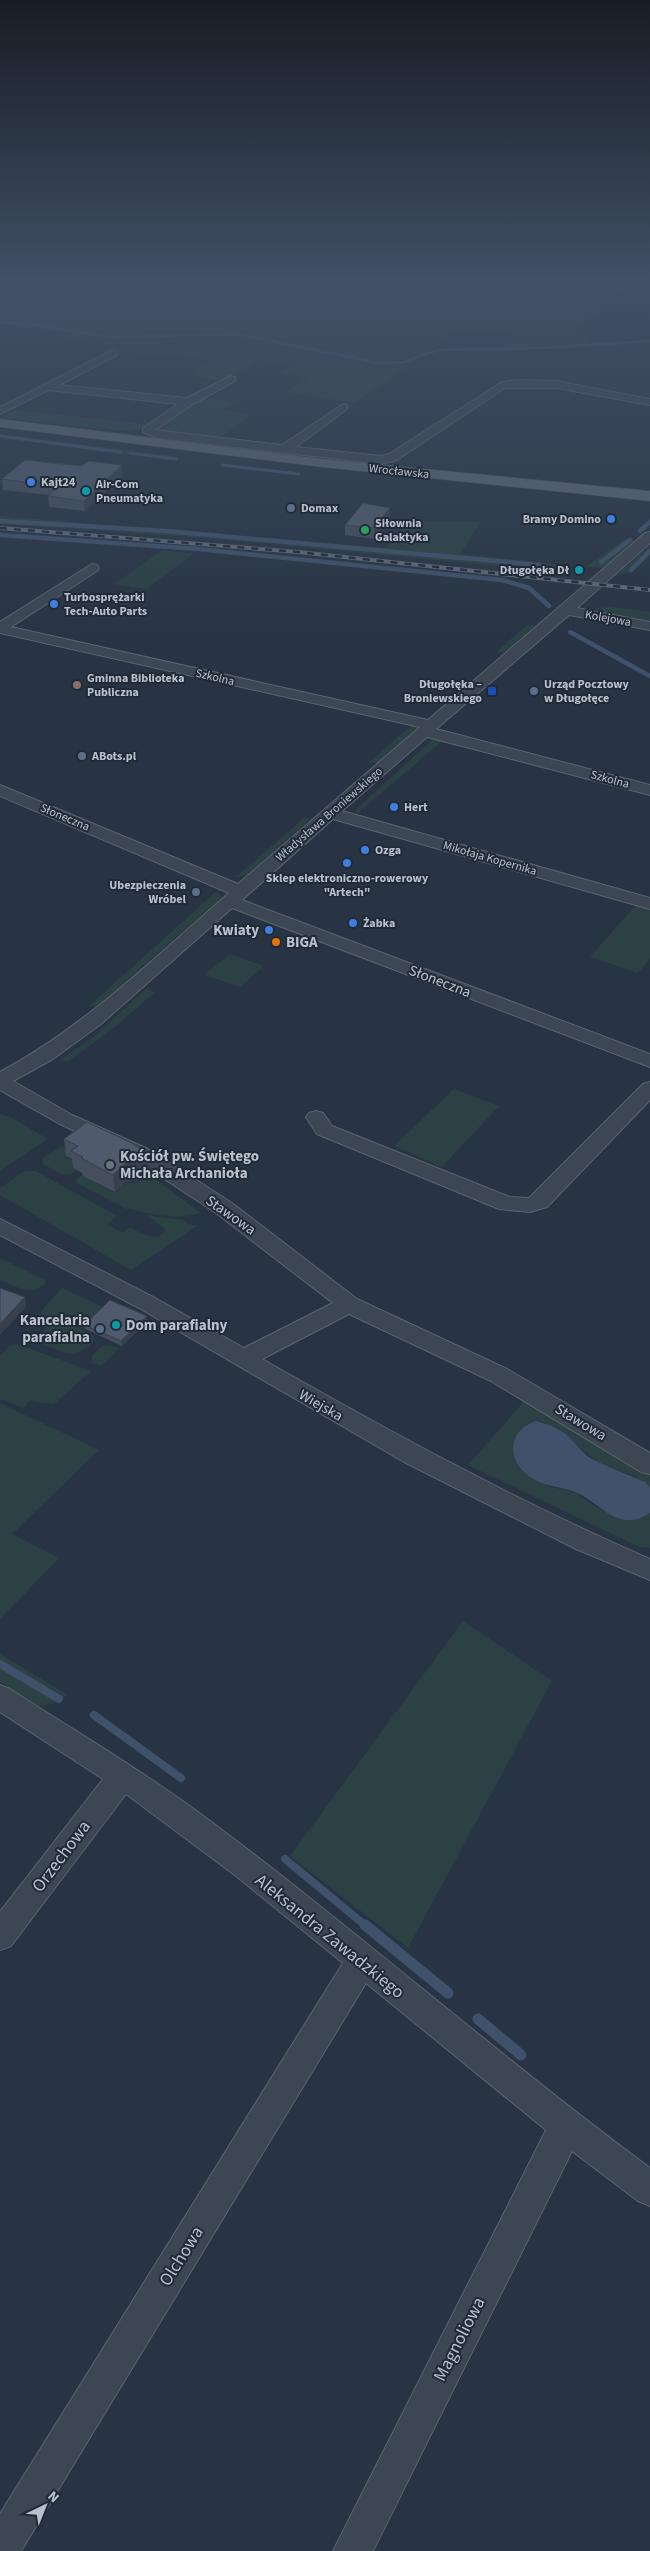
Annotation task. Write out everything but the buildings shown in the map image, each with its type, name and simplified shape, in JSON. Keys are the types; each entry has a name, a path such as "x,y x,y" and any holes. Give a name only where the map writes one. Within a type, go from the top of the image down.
{"main road":[{"name":"Wrocławska","path":"0,423 322,463 650,496"},
{"name":"Wrocławska","path":"0,430 322,470 650,503"}],"street":[{"path":"0,411 21,400"},
{"path":"171,400 189,402"},
{"path":"193,400 148,428 149,432 157,435 387,459 479,400"},
{"path":"285,449 342,407"},
{"name":"Władysława Broniewskiego","path":"0,1081 74,1037 650,536"},
{"name":"Szkolna","path":"0,628 92,568"},
{"name":"Kolejowa","path":"567,610 650,626"},
{"name":"Szkolna","path":"0,628 428,728 650,790"},
{"name":"Słoneczna","path":"0,790 235,896 650,1061"},
{"name":"Mikołaja Kopernika","path":"330,813 650,904"},
{"name":"Stawowa","path":"0,1081 65,1119 141,1154 239,1219 348,1304 499,1375 650,1465"},
{"path":"316,1117 324,1130 507,1204 530,1206 545,1196 650,1088"},
{"name":"Wiejska","path":"0,1226 146,1303 413,1456 585,1542 650,1570"},
{"path":"242,1359 348,1304"},
{"name":"Aleksandra Zawadzkiego","path":"0,1697 186,1820 251,1870 361,1962 567,2128 650,2189"},
{"name":"Orzechowa","path":"0,1936 122,1777"},
{"name":"Olchowa","path":"0,2550 361,1962"},
{"name":"Magnoliowa","path":"352,2551 556,2145 567,2128"}],"green space":[{"path":"201,400 225,400 236,402 223,410 252,415 220,438 280,444 288,442 282,446 154,432 152,427"},
{"path":"336,400 358,400 354,403"},
{"path":"15,410 146,424 143,428 130,432 1,418"},
{"path":"11,420 318,455 315,457 281,455 6,421"},
{"path":"0,434 173,456 178,459 127,455 0,438"},
{"path":"0,516 386,548 408,520 481,522 460,554 564,565 562,572 206,538 0,524"},
{"path":"624,539 637,542 606,568 586,567"},
{"path":"650,546 650,554 633,571 622,574 619,572"},
{"path":"163,550 193,554 146,589 114,584"},
{"path":"605,606 650,612 650,621 602,613 596,608"},
{"path":"528,624 537,627 506,653 497,651"},
{"path":"413,724 417,728 377,763 368,763"},
{"path":"432,740 446,741 441,742 357,814 356,809"},
{"path":"305,817 310,819 248,874 239,877 226,878 237,876"},
{"path":"217,891 222,897 96,1007 89,1006"},
{"path":"636,905 650,909 650,959 638,973 590,957"},
{"path":"230,954 264,966 240,987 204,975"},
{"path":"146,989 155,992 115,1027 67,1062 61,1059 92,1038"},
{"path":"454,1089 499,1106 442,1167 394,1146"},
{"path":"0,1114 10,1117 48,1139 0,1171"},
{"path":"62,1146 72,1151 65,1157 78,1163 72,1168 76,1171 72,1174 60,1173 43,1164 43,1158"},
{"path":"24,1171 36,1171 117,1216 107,1224 122,1233 130,1227 143,1234 152,1236 161,1235 165,1232 164,1228 146,1215 183,1220 187,1224 199,1225 131,1270 0,1195 0,1188"},
{"path":"82,1175 115,1193 127,1183 138,1182 150,1175 201,1213 171,1216 126,1209 77,1183 77,1178"},
{"path":"0,1258 47,1281 36,1289 25,1290 0,1280"},
{"path":"62,1288 103,1307 81,1329 92,1335 94,1341 79,1352 66,1353 36,1341 47,1327 36,1322 36,1317"},
{"path":"17,1344 91,1371 54,1404 30,1401 23,1408 0,1399 0,1356 10,1345"},
{"path":"110,1345 119,1349 101,1366 92,1363 92,1356 102,1346"},
{"path":"527,1398 650,1470 650,1487 634,1476 598,1462 552,1426 536,1421 547,1486 574,1492 604,1512 650,1513 650,1548 639,1547 468,1465"},
{"path":"0,1403 99,1450 12,1534 59,1558 0,1619"},
{"path":"463,1621 552,1681 408,1948 290,1856"},
{"path":"0,1654 68,1695 52,1704 38,1706 0,1682"}],"water":[{"path":"536,1421 552,1426 566,1434 587,1456 645,1482 650,1487 650,1513 638,1519 628,1520 619,1518 610,1515 575,1492 550,1486 526,1474 515,1458 514,1441 518,1433 525,1426"}],"waterway":[{"path":"0,436 121,452"},
{"path":"130,453 176,459"},
{"path":"222,465 299,474"},
{"path":"0,521 166,531 539,565"},
{"path":"640,531 650,522"},
{"path":"0,535 198,549 502,580 529,588 549,606"},
{"path":"601,562 630,540"},
{"path":"631,570 650,551"},
{"path":"570,632 650,676"},
{"path":"0,1664 59,1699"},
{"path":"94,1715 181,1778"},
{"path":"285,1859 366,1926"},
{"path":"365,1925 448,1993"},
{"path":"478,2019 521,2055"}],"railway":[{"path":"0,528 298,552 650,590"}],"place":[{"name":"Kajt24","path":"31,482"},
{"name":"Air-Com Pneumatyka","path":"86,491"},
{"name":"Domax","path":"291,508"},
{"name":"Bramy Domino","path":"611,519"},
{"name":"Siłownia Galaktyka","path":"365,530"},
{"name":"Długołęka Dł","path":"579,570"},
{"name":"Turbosprężarki Tech-Auto Parts","path":"54,604"},
{"name":"Gminna Biblioteka Publiczna","path":"77,685"},
{"name":"Długołęka – Broniewskiego","path":"492,691"},
{"name":"Urząd Pocztowy w Długołęce","path":"534,691"},
{"name":"ABots.pl","path":"82,756"},
{"name":"Hert","path":"394,807"},
{"name":"Ozga","path":"365,850"},
{"name":"Sklep elektroniczno-rowerowy \"Artech\"","path":"347,863"},
{"name":"Ubezpieczenia Wróbel","path":"196,892"},
{"name":"Żabka","path":"353,923"},
{"name":"Kwiaty","path":"269,930"},
{"name":"BIGA","path":"276,942"},
{"name":"Kościół pw. Świętego Michała Archanioła","path":"110,1165"},
{"name":"Dom parafialny","path":"116,1325"},
{"name":"Kancelaria parafialna","path":"100,1329"}]}
